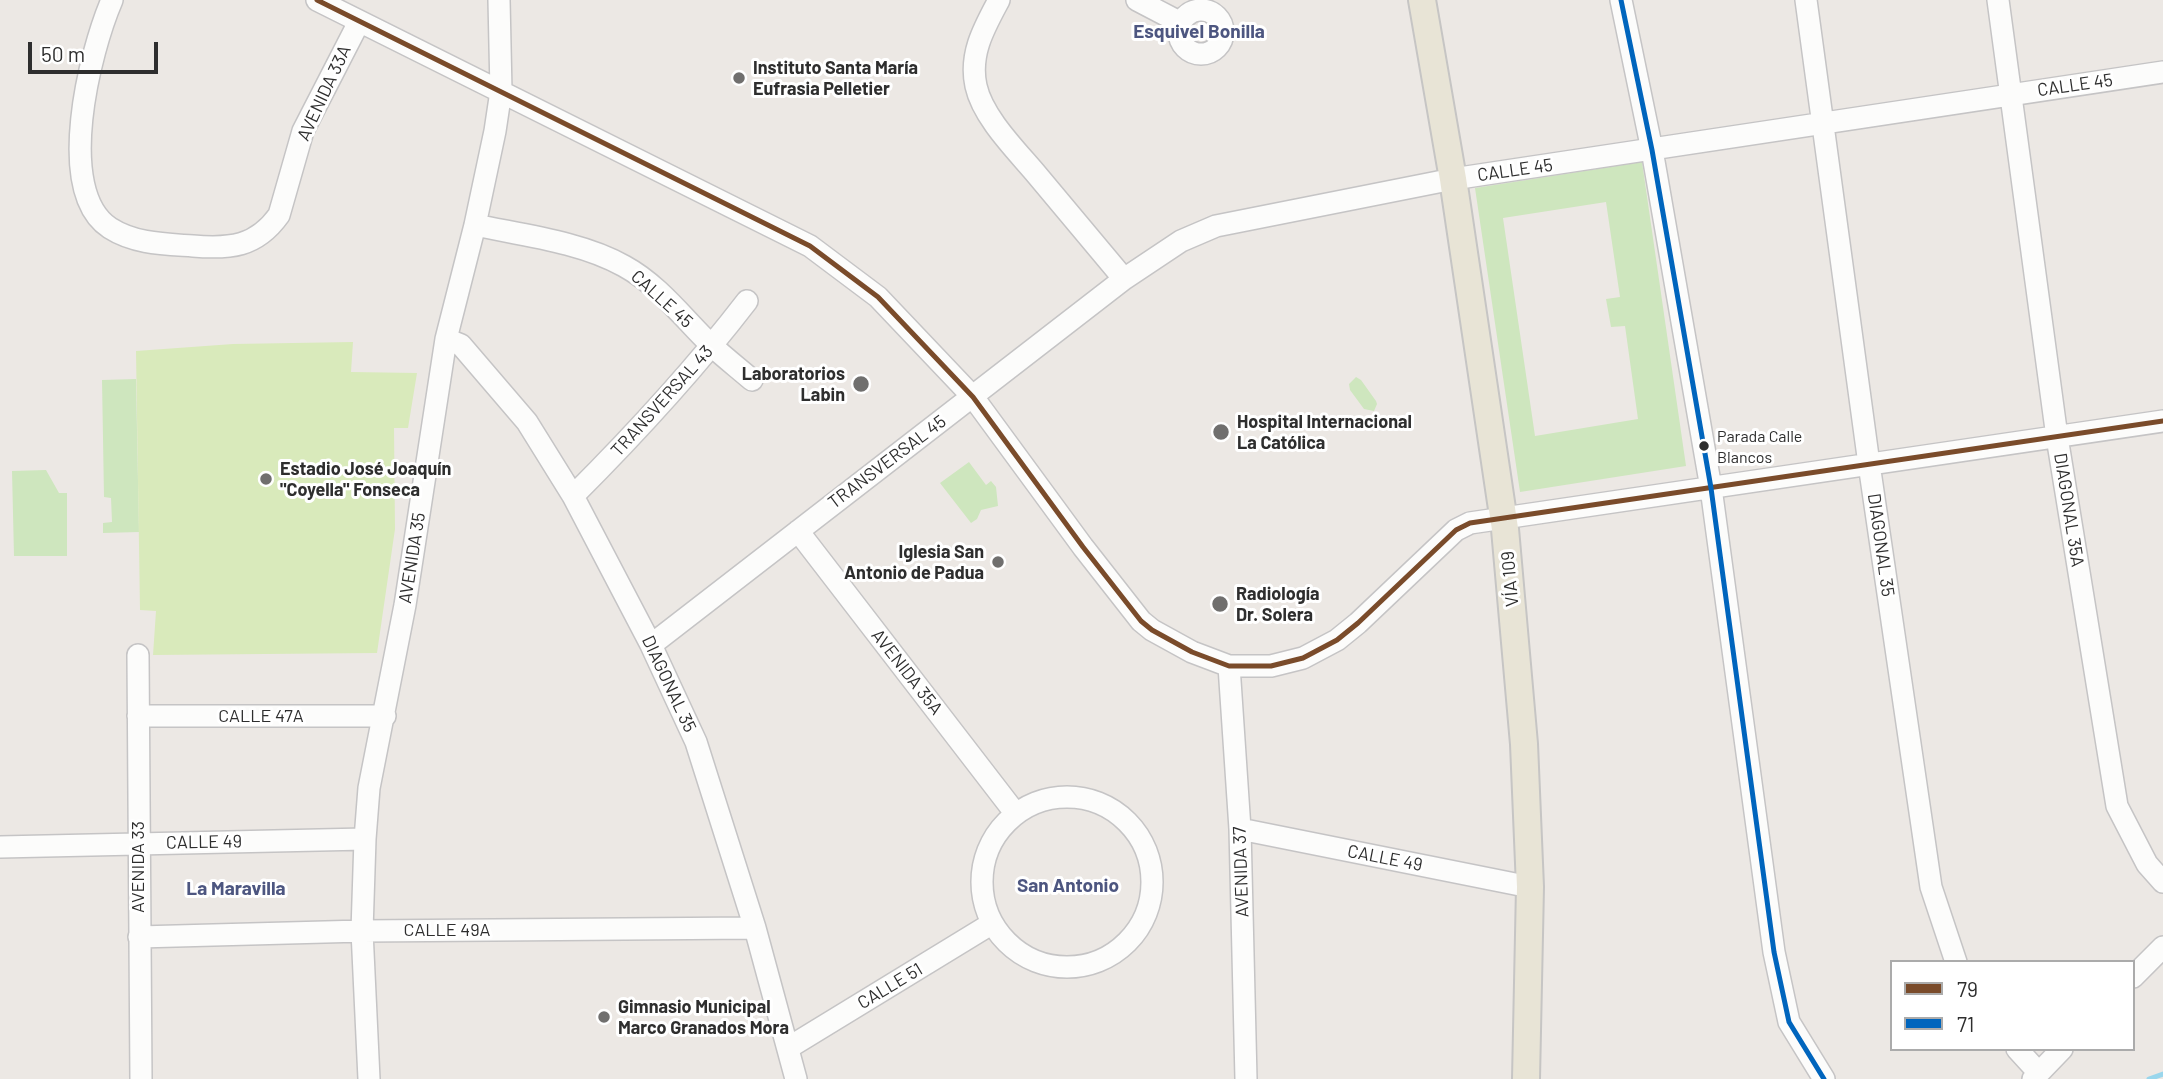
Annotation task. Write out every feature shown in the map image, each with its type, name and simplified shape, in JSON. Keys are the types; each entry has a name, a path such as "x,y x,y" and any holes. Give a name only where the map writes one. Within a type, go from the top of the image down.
{"main road":[{"name":"VÍA 109","path":"1422,0 1453,179 1504,517 1524,744 1530,887 1526,1079"}],"street":[{"name":"AVENIDA 33A","path":"112,0 91,62 83,105 80,176 92,207 108,227 128,237 148,242 230,248 256,237 271,226 279,215 303,131 359,22"},
{"path":"317,0 810,246 878,297 973,397 1141,621 1180,646 1229,666 1271,666 1288,663 1338,640 1456,530 1470,523 2163,421"},
{"name":"AVENIDA 35","path":"369,1079 362,931 369,788 405,605 446,339 475,225 501,91 499,0"},
{"path":"999,0 980,35 975,63 976,85 982,102 1009,141 1124,279"},
{"path":"1137,0 1181,23"},
{"path":"1621,0 1652,150 1711,488 1774,952 1789,1022 1824,1079"},
{"name":"DIAGONAL 35","path":"1806,0 1869,464 1931,887 1955,960"},
{"name":"DIAGONAL 35A","path":"1998,0 2057,437 2118,806 2147,864 2163,882"},
{"name":"CALLE 45","path":"1124,279 1181,241 1216,226 1453,179 2163,72"},
{"name":"CALLE 45","path":"475,225 580,248 608,257 644,278 712,346 752,380"},
{"name":"TRANSVERSAL 45","path":"651,645 1124,279"},
{"name":"TRANSVERSAL 43","path":"573,496 712,346 747,301"},
{"name":"DIAGONAL 35","path":"446,339 461,345 527,422 573,496 651,645 696,742 755,928 796,1079"},
{"name":"AVENIDA 35A","path":"797,531 1016,814"},
{"name":"AVENIDA 33","path":"138,655 141,1079"},
{"name":"AVENIDA 37","path":"1229,666 1240,830 1246,1079"},
{"name":"CALLE 47A","path":"138,716 385,716"},
{"path":"1068,796 1096,801 1120,814 1139,835 1150,860 1152,888 1146,915 1131,939 1109,957 1083,967 1055,967 1029,960 1006,943 991,924 983,898 982,874 987,851 999,830 1016,814 1041,801 1068,796"},
{"name":"CALLE 49","path":"1240,830 1530,887"},
{"name":"CALLE 49","path":"0,846 365,839"},
{"name":"CALLE 51","path":"788,1048 991,924"},
{"name":"CALLE 49A","path":"139,937 362,931 755,928"},
{"path":"2135,975 2163,947"},
{"path":"2018,1051 2036,1076 2060,1051"}],"green space":[{"path":"1642,162 1686,466 1520,492 1475,188","holes":["1606,202 1620,297 1606,299 1611,327 1625,326 1638,419 1535,436 1503,218"]},
{"name":"Estadio José Joaquín \"Coyella\" Fonseca","path":"353,342 351,372 417,373 408,428 394,428 395,529 377,653 153,655 156,611 140,610 136,351 233,344"},
{"path":"1356,377 1376,401 1374,411 1364,409 1350,390 1349,384"},
{"path":"136,379 139,532 103,533 103,523 112,522 111,498 104,497 102,380"},
{"path":"969,462 986,485 991,481 996,487 998,506 981,510 977,519 971,523 940,483"},
{"path":"46,470 59,493 67,493 67,556 14,556 12,471"}],"waterway":[{"path":"2149,1079 2163,1074"}],"transit line":[{"name":"79","path":"317,0 810,246 878,297 973,397 1141,621 1192,652 1229,666 1271,666 1303,658 1337,640 1456,530 1470,523 2163,421"},
{"name":"71","path":"1621,0 1652,150 1711,488 1774,952 1789,1022 1824,1079"}],"place":[{"name":"Instituto Santa María Eufrasia Pelletier","path":"739,78"},
{"name":"Laboratorios Labin","path":"861,384"},
{"name":"Hospital Internacional La Católica","path":"1221,432"},
{"name":"Parada Calle Blancos","path":"1704,446"},
{"name":"Estadio José Joaquín \"Coyella\" Fonseca","path":"266,479"},
{"name":"Iglesia San Antonio de Padua","path":"998,562"},
{"name":"Radiología Dr. Solera","path":"1220,604"},
{"name":"Gimnasio Municipal Marco Granados Mora","path":"604,1017"}],"district":[{"name":"Esquivel Bonilla","path":"1199,32"},
{"name":"San Antonio","path":"1068,886"},
{"name":"La Maravilla","path":"236,889"}]}
